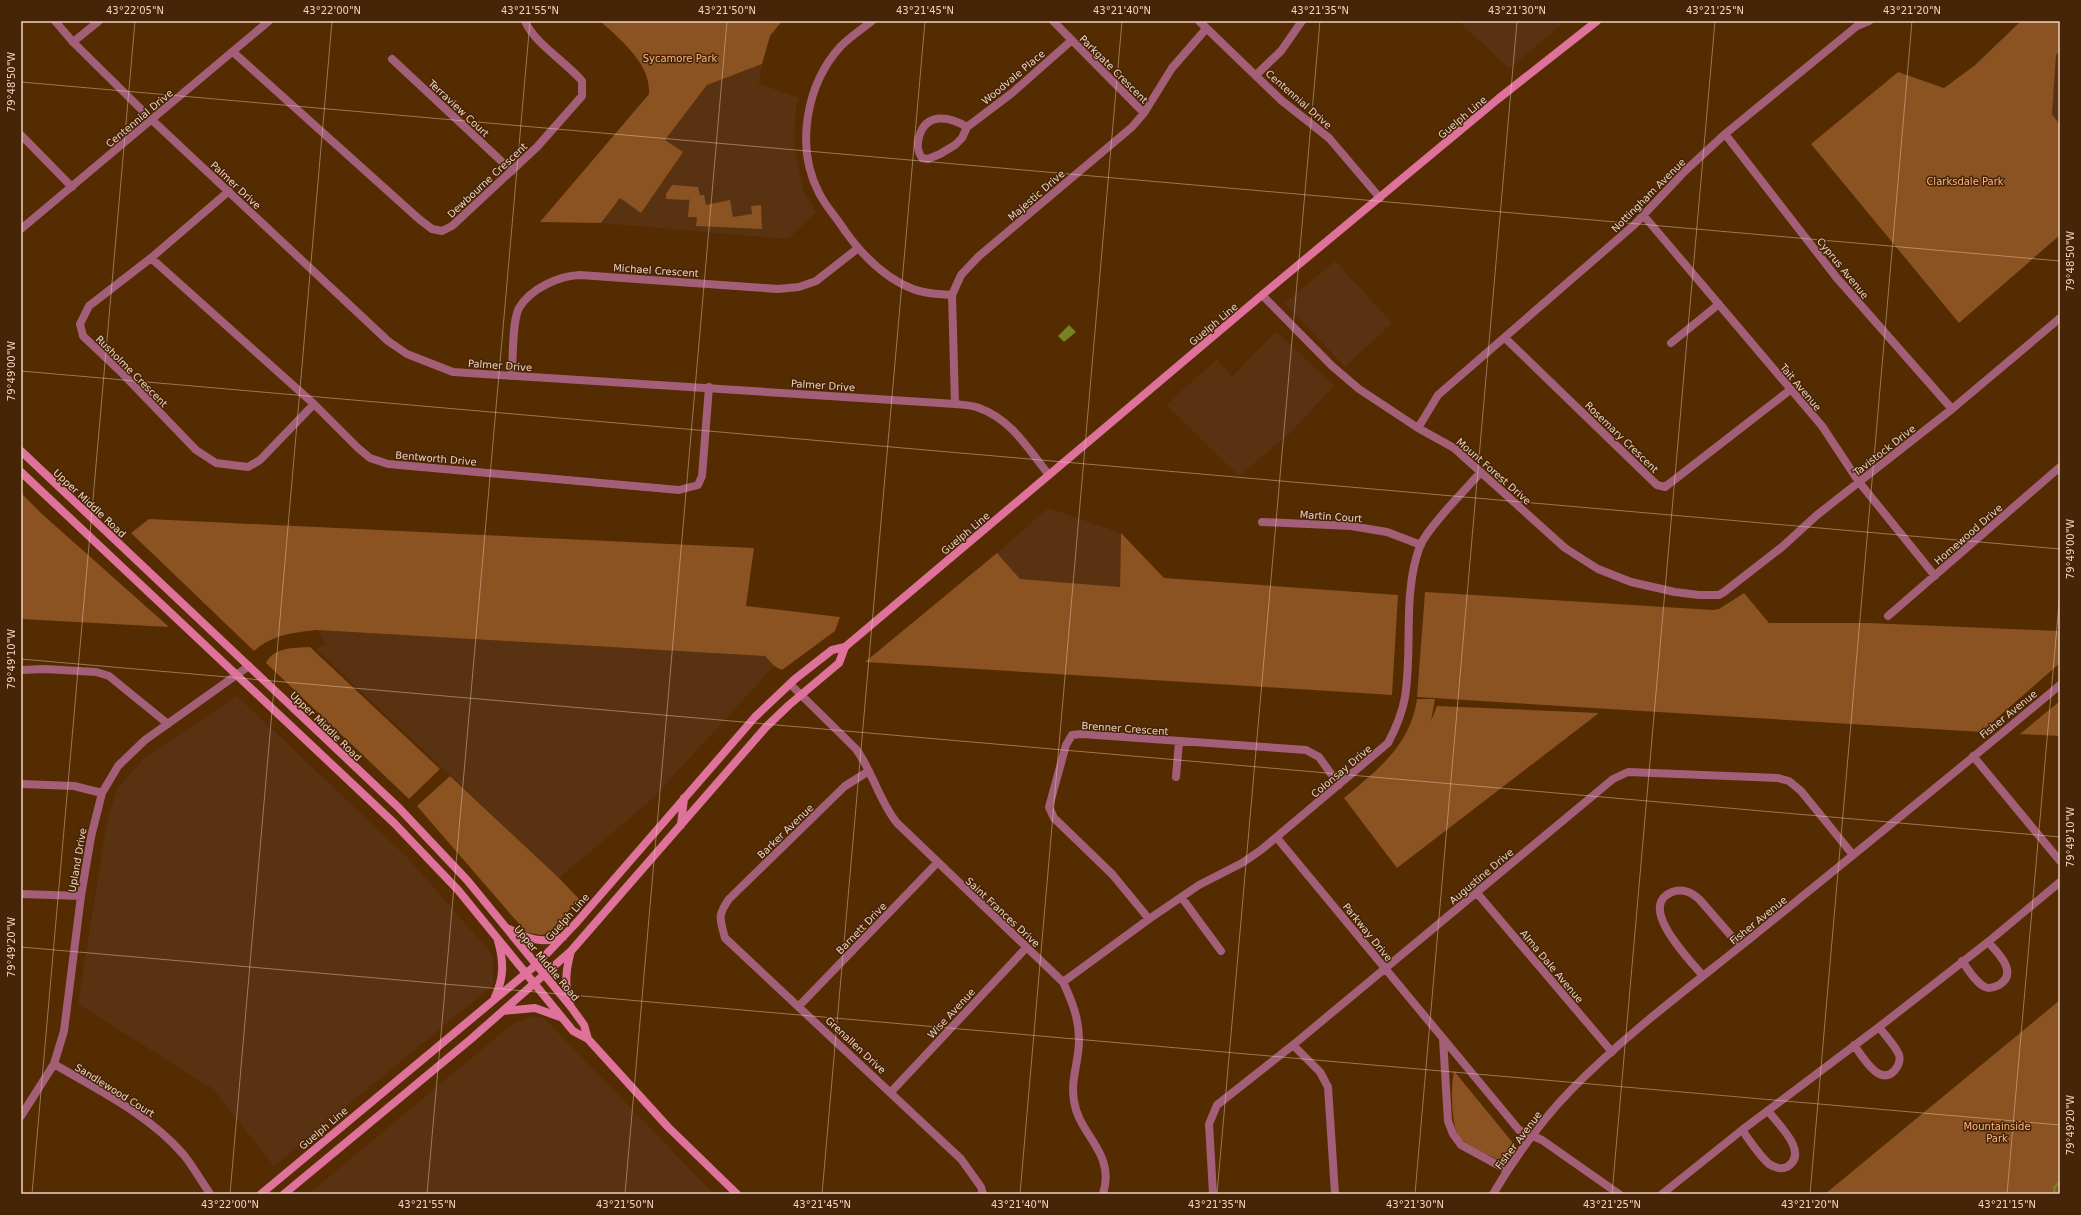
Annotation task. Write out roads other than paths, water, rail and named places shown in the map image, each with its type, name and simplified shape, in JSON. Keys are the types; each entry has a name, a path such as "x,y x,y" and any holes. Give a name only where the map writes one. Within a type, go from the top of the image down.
{"main road":[{"name":"Guelph Line","path":"265,1193 536,965 755,717 790,684 832,650 845,647 1262,295 1498,99 1597,21"},
{"name":"Upper Middle Road","path":"21,451 421,831 466,880 572,1007 584,1025 588,1039"},
{"name":"Upper Middle Road","path":"21,472 394,823 458,890 527,973 573,1032 588,1039 668,1126 737,1194"},
{"name":"Guelph Line","path":"284,1194 535,984 571,951 766,727 839,663 845,647"},
{"path":"681,825 684,798"},
{"path":"505,928 534,940 546,941 563,936"},
{"path":"495,998 500,986 503,968 497,936"},
{"path":"571,951 566,981 567,993 572,1007"},
{"path":"502,1011 535,1008 563,1019"}],"street":[{"name":"Palmer Drive","path":"55,21 73,42 152,120 388,341 407,354 453,372 709,387 955,404 978,408 1000,418 1010,426 1049,476"},
{"path":"73,42 99,21"},
{"name":"Centennial Drive","path":"21,229 269,21"},
{"name":"Dewbourne Crescent","path":"233,52 432,229 442,230 452,226 479,199 512,172 537,147 582,96 582,81 528,28 525,21"},
{"path":"872,21 841,46 825,68 817,84 809,112 806,133 808,162 818,192 858,249 882,273 913,289 952,295"},
{"name":"Parkgate Crescent","path":"1053,21 1144,113"},
{"name":"Centennial Drive","path":"1199,21 1281,100 1329,138 1380,198"},
{"path":"1256,75 1281,51 1302,21"},
{"name":"Nottingham Avenue","path":"1418,428 1438,395 1644,216 1685,171 1725,134 1857,26 1869,21"},
{"name":"Majestic Drive","path":"955,404 952,295 961,275 979,256 1132,127 1144,113 1172,68 1206,29"},
{"name":"Woodvale Place","path":"967,127 953,121 932,119 925,124 922,130 918,144 918,152 922,158 928,159 940,154 962,138 967,127 1012,93 1072,40"},
{"name":"Terraview Court","path":"392,59 512,172"},
{"name":"Cyprus Avenue","path":"1725,134 1836,277 1952,410"},
{"path":"21,135 72,187"},
{"name":"Rusholme Crescent","path":"229,191 151,258 89,306 80,324 83,336 120,371 196,450 216,463 248,467 272,450 290,427 314,404"},
{"name":"Tait Avenue","path":"1644,216 1822,426 1859,482 1935,576"},
{"name":"Michael Crescent","path":"512,376 514,334 519,308 535,292 566,275 778,289 799,288 816,281 858,249"},
{"name":"Bentworth Drive","path":"151,258 314,404 370,458 388,464 679,490 698,485 702,476 709,387"},
{"name":"Mount Forest Drive","path":"1262,295 1332,366 1359,390 1418,428 1454,448 1480,473 1497,485 1565,548 1598,569 1631,582 1675,592 1719,595"},
{"path":"1671,343 1719,304"},
{"name":"Tavistock Drive","path":"1719,595 1782,547 1817,515 1952,410 2060,318"},
{"name":"Rosemary Crescent","path":"1505,338 1657,485 1665,487 1790,390"},
{"name":"Homewood Drive","path":"1888,616 2058,471"},
{"name":"Colonsay Drive","path":"1063,982 1149,919 1199,885 1242,863 1277,838 1381,751 1388,743 1398,723 1405,697 1412,582 1421,545 1429,532 1480,473"},
{"name":"Martin Court","path":"1262,522 1351,526 1387,532 1421,545"},
{"name":"Upland Drive","path":"21,1115 54,1064 64,1031 81,896 91,837 102,793 118,766 145,740 249,666"},
{"path":"21,670 45,669 82,671 96,672 110,676 168,724"},
{"name":"Saint Frances Drive","path":"790,684 800,696 856,750 865,761 880,798 889,814 937,863 1063,982 1073,1002 1079,1027 1078,1053 1072,1080 1074,1102 1081,1121 1103,1158 1106,1178 1103,1194"},
{"name":"Fisher Avenue","path":"1493,1194 1507,1170 1532,1136 1571,1090 1612,1052 1702,975 1853,856 2060,685"},
{"name":"Brenner Crescent","path":"1149,919 1112,874 1054,818 1049,807 1066,745 1072,735 1082,734 1306,750 1319,757 1339,785"},
{"path":"1176,777 1179,742"},
{"path":"1973,756 2060,861"},
{"name":"Barker Avenue","path":"720,911 728,899 845,786 869,771"},
{"name":"Augustine Drive","path":"1213,1194 1209,1124 1217,1105 1293,1045 1613,778 1628,772 1778,778 1789,781 1800,791 1853,856"},
{"path":"21,784 74,786 102,793"},
{"name":"Parkway Drive","path":"1277,838 1519,1130 1542,1140 1619,1194"},
{"name":"Barnett Drive","path":"799,1006 937,863"},
{"path":"1662,1194 1742,1130 1879,1027 1988,942 2060,882"},
{"path":"1702,975 1665,929 1659,915 1662,901 1670,893 1682,890 1692,893 1700,899 1740,946"},
{"name":"Alma Dale Avenue","path":"1477,893 1612,1052"},
{"path":"21,894 81,896"},
{"path":"1182,898 1221,951"},
{"name":"Grenallen Drive","path":"720,911 720,921 725,938 961,1159 981,1187 983,1194"},
{"path":"1962,961 1986,988 1996,987 2004,982 2008,974 2005,962 1988,942"},
{"name":"Wise Avenue","path":"891,1092 1026,948"},
{"path":"1854,1045 1876,1072 1885,1075 1893,1072 1899,1065 1899,1055 1879,1027"},
{"path":"1443,1039 1448,1122 1453,1134 1461,1145 1507,1170"},
{"path":"1293,1045 1320,1072 1328,1088 1335,1194"},
{"name":"Sandlewood Court","path":"54,1064 126,1107 158,1129 183,1154 209,1192"},
{"path":"1742,1130 1768,1163 1776,1168 1785,1168 1794,1162 1796,1153 1792,1140 1768,1111"}],"waterway":[{"path":"2055,1194 2054,1188 2060,1182"}],"park label":[{"name":"Sycamore Park","path":"680,58"},
{"name":"Clarksdale Park","path":"1965,181"},
{"name":"Mountainside Park","path":"1997,1132"}]}
